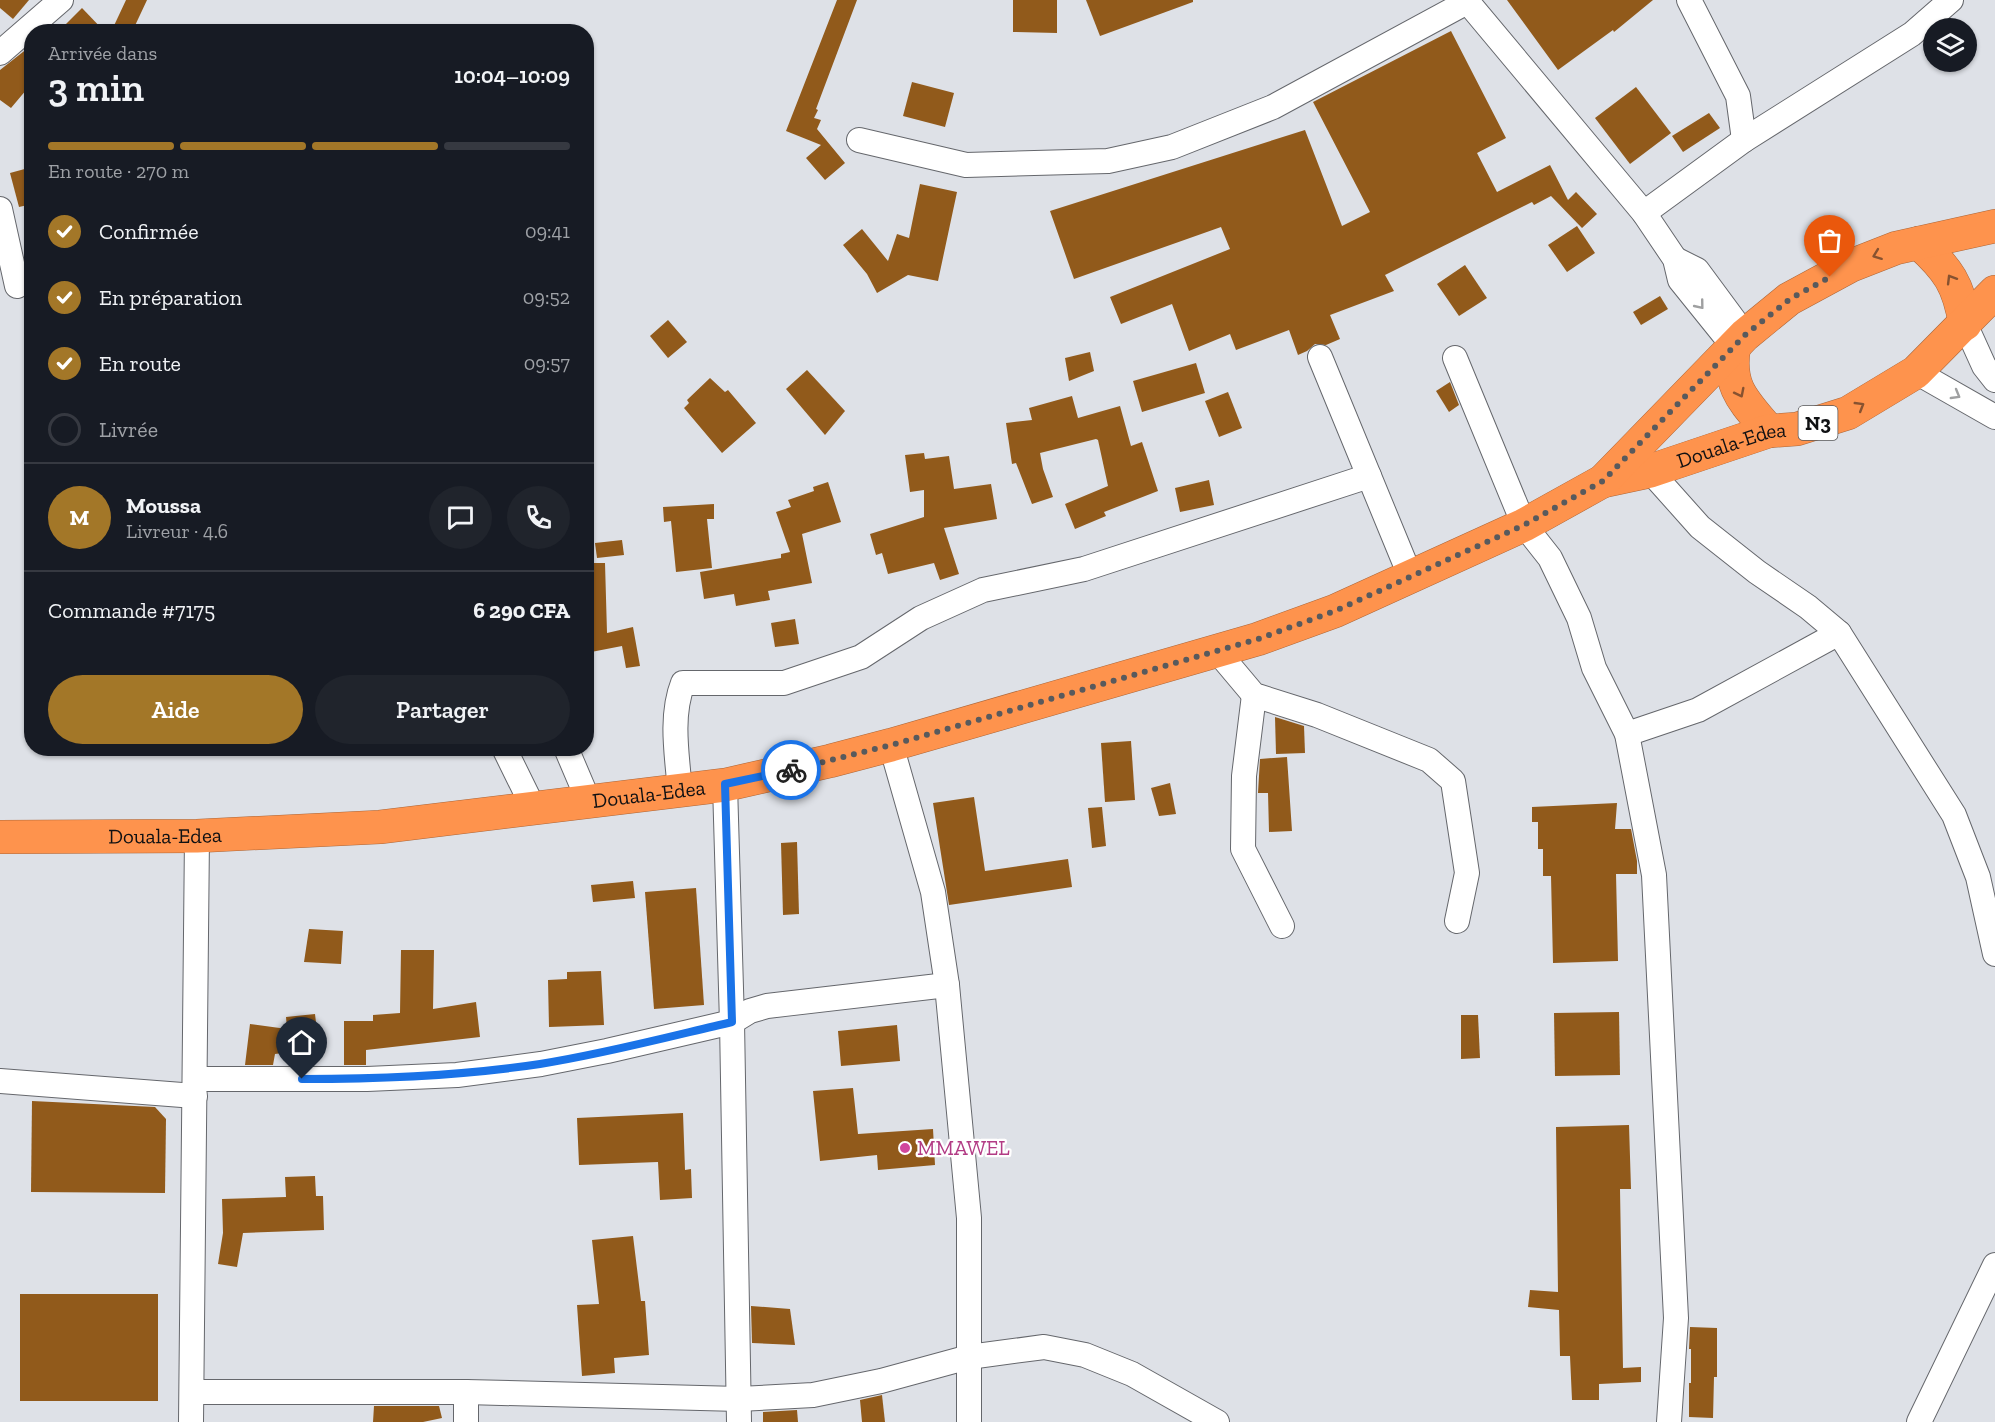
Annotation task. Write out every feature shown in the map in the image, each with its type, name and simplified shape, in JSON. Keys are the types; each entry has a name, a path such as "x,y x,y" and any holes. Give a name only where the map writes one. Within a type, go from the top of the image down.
{"highway":[{"name":"Douala-Edea","path":"0,837 197,836 380,827 725,784 891,745 1258,639 1335,611 1411,578 1524,525 1603,481 1739,341 1790,299 1850,266 1896,248 1995,226"},
{"path":"1919,243 1938,259 1951,278 1961,298 1965,324"},
{"name":"Douala-Edea","path":"1603,481 1650,471 1769,431 1797,429 1848,413 1916,372 1995,292"},
{"path":"1739,341 1731,365 1735,382 1742,399 1769,431"}],"street":[{"path":"34,24 61,0"},
{"path":"1689,0 1738,96 1744,140"},
{"path":"1644,213 1744,140 1912,34 1951,0"},
{"path":"859,140 966,165 1108,161 1172,147 1273,107 1467,1 1644,213 1675,259 1680,280 1739,341"},
{"path":"0,54 24,33"},
{"path":"0,209 16,286"},
{"path":"1965,324 1984,366 1995,380"},
{"path":"1320,357 1411,578"},
{"path":"1455,358 1524,525 1550,558 1579,618 1594,668 1627,734 1654,875 1676,1318 1669,1422"},
{"path":"1916,372 1995,417"},
{"path":"1650,471 1700,527 1756,572 1808,607 1839,633 1954,815 1978,877 1995,954"},
{"path":"680,790 677,699 683,683 784,683 861,657 921,618 982,590 1084,569 1369,476"},
{"path":"1627,734 1698,710 1839,633"},
{"path":"1217,651 1254,695 1317,715 1429,759 1453,782 1467,873 1457,921"},
{"path":"1254,695 1244,776 1244,849 1282,926"},
{"path":"891,745 933,892 947,985 969,1218 969,1422"},
{"path":"508,756 534,809"},
{"path":"569,756 589,802"},
{"path":"725,784 739,1410"},
{"path":"191,1422 197,836"},
{"path":"0,1081 195,1088 457,1075 541,1064 607,1052 732,1022 750,1011 767,1006 947,985"},
{"path":"1919,1422 1995,1265"},
{"path":"192,1392 466,1392 739,1410 881,1381 969,1357 1044,1347 1085,1355 1132,1374 1217,1422"},
{"path":"466,1392 466,1422"}],"building":[{"path":"0,0 29,0 13,19 0,8"},
{"path":"126,0 147,0 136,24 115,24"},
{"path":"837,0 857,0 814,118 821,120 817,129 845,163 825,180 806,158 821,145 786,131"},
{"path":"1013,0 1057,0 1057,33 1013,32"},
{"path":"1086,0 1193,0 1193,2 1100,36"},
{"path":"1507,0 1653,0 1614,32 1613,30 1558,70"},
{"path":"82,8 97,24 66,24"},
{"path":"1451,31 1506,138 1477,153 1497,192 1550,165 1568,200 1576,192 1597,214 1582,228 1551,196 1534,205 1532,202 1385,275 1394,291 1330,315 1340,339 1326,345 1315,344 1298,355 1289,330 1236,350 1230,334 1189,351 1172,304 1121,324 1110,297 1230,249 1221,227 1074,279 1050,211 1305,130 1342,226 1370,212 1313,102"},
{"path":"24,51 24,93 11,108 0,100 0,70"},
{"path":"912,82 954,93 945,127 903,116"},
{"path":"1636,87 1671,133 1630,164 1595,118"},
{"path":"1709,113 1720,128 1683,152 1672,136"},
{"path":"24,169 24,206 19,207 10,173"},
{"path":"920,184 957,192 938,281 908,275 877,293 867,274 843,245 862,229 888,261 897,234 909,238"},
{"path":"1577,226 1595,253 1567,272 1548,245"},
{"path":"1465,265 1487,298 1459,316 1437,284"},
{"path":"1660,296 1668,309 1641,325 1633,312"},
{"path":"668,320 687,342 668,358 650,336"},
{"path":"1090,352 1094,371 1069,381 1065,358"},
{"path":"1196,363 1205,393 1142,412 1133,381"},
{"path":"807,370 845,411 825,435 786,389"},
{"path":"710,378 725,392 728,390 756,423 722,453 684,408 689,403 687,400"},
{"path":"1450,382 1459,405 1449,412 1436,391"},
{"path":"1228,392 1242,428 1219,437 1205,401"},
{"path":"1072,396 1078,418 1120,406 1131,446 1142,442 1158,491 1104,512 1106,516 1075,529 1065,504 1108,486 1098,440 1040,453 1053,497 1032,504 1016,463 1012,464 1006,423 1032,420 1029,408"},
{"path":"924,453 925,459 949,456 954,489 991,484 997,519 944,528 959,574 940,580 934,563 888,574 882,553 876,555 870,534 924,517 924,490 910,492 905,455"},
{"path":"1209,480 1214,505 1180,512 1175,488"},
{"path":"828,482 841,522 802,534 812,583 768,591 770,600 736,606 734,594 704,599 700,572 781,558 781,554 790,552 776,512 791,507 788,500 814,491 813,487"},
{"path":"714,504 714,519 707,519 712,568 676,572 671,521 664,522 663,507"},
{"path":"622,540 624,555 597,558 595,543"},
{"path":"594,563 605,563 607,633 633,627 640,666 626,668 622,646 594,651"},
{"path":"795,619 799,644 775,647 771,623"},
{"path":"1275,717 1304,726 1305,753 1276,754"},
{"path":"1131,741 1135,800 1105,802 1101,743"},
{"path":"1287,757 1292,831 1269,832 1268,793 1258,793 1260,759"},
{"path":"1170,783 1176,814 1159,816 1151,788"},
{"path":"974,797 985,871 1068,859 1072,887 949,905 933,803"},
{"path":"1617,803 1615,829 1631,829 1637,861 1637,874 1616,874 1618,961 1553,963 1551,876 1543,876 1543,849 1538,849 1538,822 1532,822 1532,807"},
{"path":"1102,807 1106,846 1092,848 1088,808"},
{"path":"797,842 799,914 783,915 781,843"},
{"path":"633,881 635,898 593,902 591,885"},
{"path":"696,888 704,1005 654,1009 645,892"},
{"path":"309,929 343,931 341,964 304,962"},
{"path":"401,950 434,950 433,1009 476,1002 480,1037 366,1050 366,1065 344,1065 344,1021 373,1021 373,1015 400,1013"},
{"path":"601,971 604,1025 549,1027 548,980 567,979 567,972"},
{"path":"1619,1012 1620,1075 1555,1076 1554,1013"},
{"path":"315,1014 319,1048 275,1054 273,1065 245,1065 250,1024 287,1029 286,1017"},
{"path":"1461,1015 1478,1015 1480,1058 1461,1059"},
{"path":"897,1025 900,1061 841,1066 838,1031"},
{"path":"853,1088 858,1134 933,1129 935,1165 878,1170 877,1155 820,1161 813,1091"},
{"path":"32,1101 155,1107 166,1119 165,1193 31,1192"},
{"path":"683,1113 685,1170 691,1169 692,1198 660,1200 658,1162 579,1165 577,1118"},
{"path":"1629,1125 1631,1189 1620,1189 1623,1368 1641,1367 1641,1382 1599,1384 1599,1400 1572,1400 1570,1356 1560,1356 1559,1310 1528,1307 1530,1290 1558,1292 1556,1127"},
{"path":"315,1176 316,1196 323,1196 324,1230 243,1233 237,1267 218,1264 223,1233 222,1199 286,1197 285,1177"},
{"path":"633,1236 641,1301 645,1301 649,1355 614,1358 615,1373 582,1376 577,1305 599,1304 592,1240"},
{"path":"20,1294 158,1294 158,1401 20,1401"},
{"path":"751,1306 790,1309 795,1345 752,1343"},
{"path":"1690,1327 1717,1328 1717,1377 1714,1377 1713,1418 1689,1417"},
{"path":"882,1395 885,1422 862,1422 860,1400"},
{"path":"374,1406 439,1406 442,1418 423,1422 373,1422"},
{"path":"797,1410 798,1422 763,1422 763,1412"}],"way so far":[{"path":"791,770 891,745 1258,639 1335,611 1524,525 1603,481 1745,335 1790,299 1830,277"}],"place":[{"name":"MMAWEL","path":"905,1148"}],"route":[{"path":"302,1079 457,1075 541,1064 607,1052 732,1022 725,784 791,770"}]}
